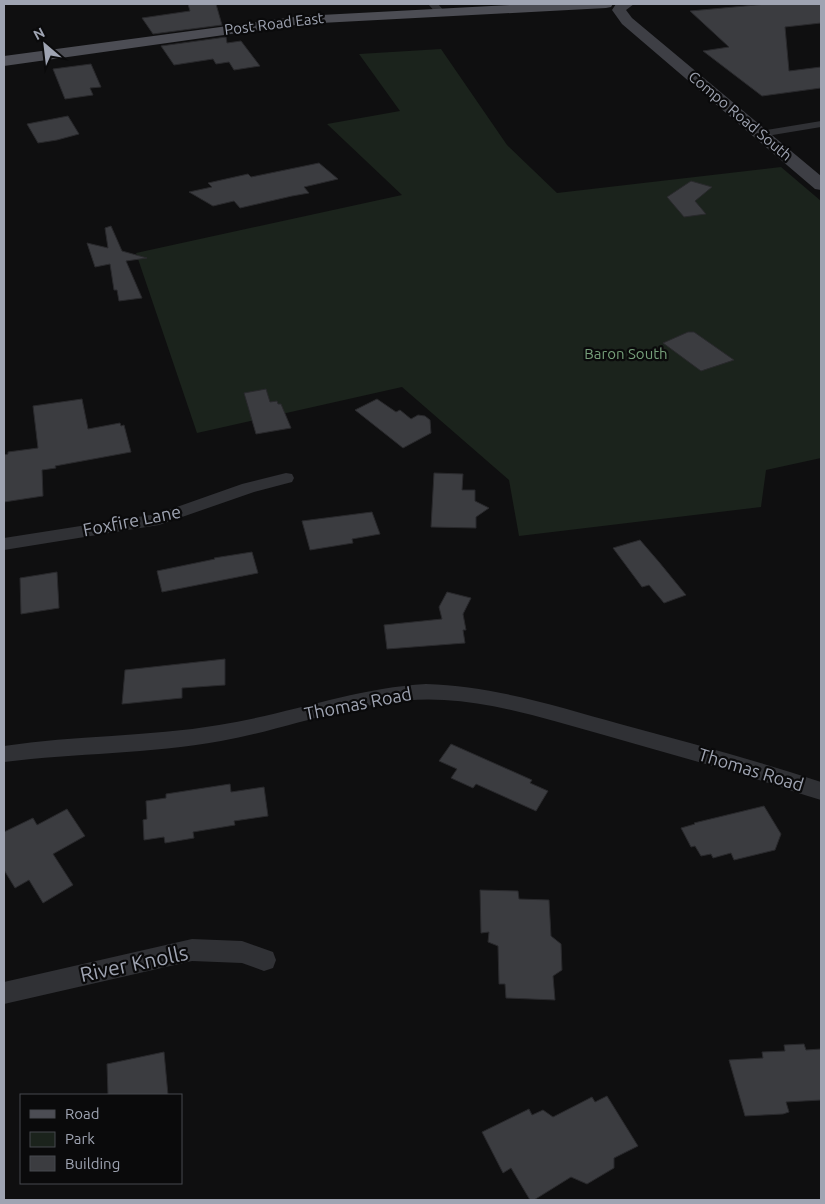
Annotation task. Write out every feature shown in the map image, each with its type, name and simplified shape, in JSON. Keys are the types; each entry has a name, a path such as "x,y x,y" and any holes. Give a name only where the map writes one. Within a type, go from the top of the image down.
{"main road":[{"name":"Post Road East","path":"4,61 286,22 436,8 606,4"},
{"name":"Compo Road South","path":"626,4 620,7 621,15 821,185"},
{"name":"Compo Road South","path":"646,20 650,34 658,46"}],"street":[{"path":"761,134 821,124"},
{"name":"Foxfire Lane","path":"4,544 159,520 248,488 286,478"},
{"name":"Thomas Road","path":"4,754 50,748 129,744 194,737 256,726 372,698 416,692 442,692 473,695 532,708 735,764 821,791"},
{"name":"River Knolls","path":"4,992 192,950 242,952 264,960"}],"green space":[{"name":"Baron South","path":"441,49 507,145 557,193 781,167 821,201 821,458 766,470 761,507 519,536 509,480 402,387 197,433 136,253 402,195 327,124 400,111 359,54"}],"building":[{"path":"188,4 216,4 222,25 153,34 142,18 190,11"},
{"path":"767,4 821,4 821,23 785,27 789,71 821,67 821,88 762,96 703,51 729,47 690,11"},
{"path":"226,37 227,43 241,41 260,66 234,70 229,62 216,64 213,59 174,65 161,46"},
{"path":"91,64 101,87 90,88 93,95 65,99 53,69"},
{"path":"68,116 79,134 57,140 38,143 27,124"},
{"path":"319,163 338,179 304,187 309,193 240,208 234,201 213,206 189,192 212,187 208,183 248,174 251,177"},
{"path":"691,181 712,187 695,201 706,214 684,217 667,197"},
{"path":"111,226 122,251 147,258 126,261 142,298 119,301 117,290 114,290 110,264 95,267 87,243 108,248 105,228"},
{"path":"688,332 694,332 734,360 701,371 663,343"},
{"path":"266,389 270,402 277,401 278,404 281,404 291,428 256,434 244,393"},
{"path":"82,399 88,429 120,423 121,426 124,425 131,452 42,470 43,496 4,502 4,455 8,454 8,452 38,448 33,406"},
{"path":"377,399 396,412 400,410 411,419 418,415 425,416 430,420 431,433 403,448 355,410"},
{"path":"434,473 463,474 462,490 475,490 475,501 489,508 476,517 476,528 431,527"},
{"path":"372,512 380,534 352,539 353,543 310,550 302,521"},
{"path":"640,540 686,595 664,603 649,585 642,587 613,548"},
{"path":"252,552 258,573 162,592 157,571 214,558"},
{"path":"57,572 59,608 21,614 20,578"},
{"path":"447,592 471,598 463,614 466,630 463,630 465,643 387,649 384,625 442,619 439,607"},
{"path":"225,659 225,685 182,688 182,698 122,704 125,670"},
{"path":"451,744 532,780 530,783 548,791 536,811 476,784 473,788 451,778 457,769 439,761"},
{"path":"230,784 231,792 264,787 268,816 234,821 235,825 193,832 194,838 165,843 164,837 144,840 143,820 147,819 146,801 166,798 166,794"},
{"path":"764,806 781,834 775,850 734,860 731,853 713,858 711,854 701,856 695,846 691,847 681,828 694,823"},
{"path":"67,809 85,836 53,854 73,885 43,903 29,880 15,888 4,870 4,832 33,818 37,825"},
{"path":"480,890 518,891 519,899 549,900 551,936 561,944 562,970 553,976 555,1000 506,998 505,984 499,984 498,946 488,942 489,932 481,933"},
{"path":"804,1044 806,1050 821,1049 821,1100 786,1102 789,1112 783,1114 745,1116 729,1060 763,1058 762,1052 785,1051 784,1045"},
{"path":"164,1052 168,1094 108,1094 107,1064"},
{"path":"607,1096 638,1146 614,1158 614,1168 587,1184 571,1177 534,1200 530,1200 511,1168 503,1173 482,1132 529,1109 532,1115 543,1110 553,1117 592,1097 595,1102"}]}
